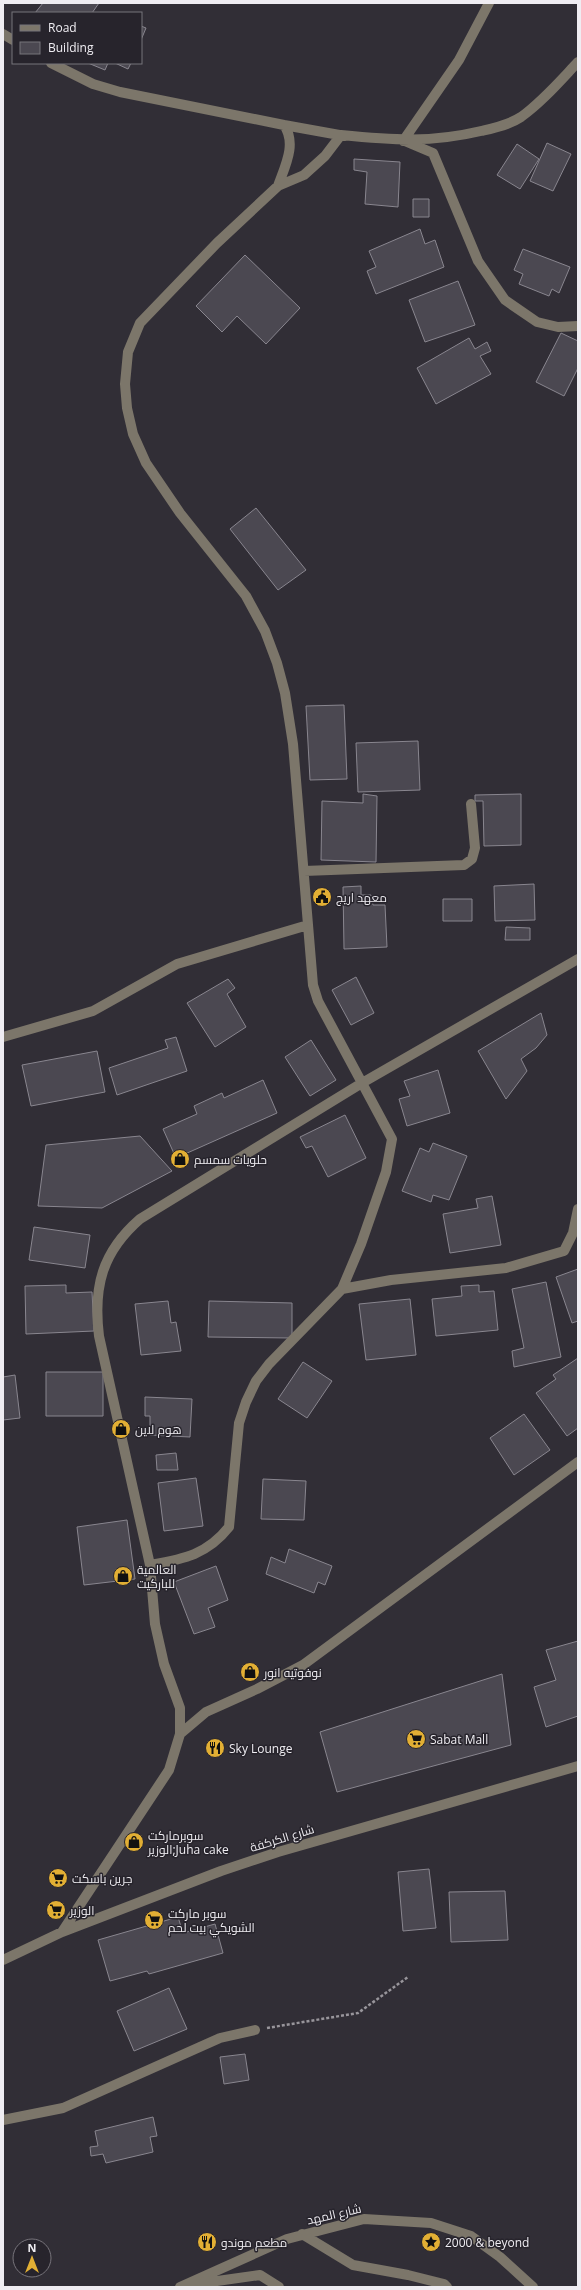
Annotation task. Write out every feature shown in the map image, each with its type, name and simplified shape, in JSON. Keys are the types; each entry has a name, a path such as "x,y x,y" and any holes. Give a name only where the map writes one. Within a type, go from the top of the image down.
{"street":[{"path":"403,141 459,60 489,3"},
{"path":"3,34 12,39"},
{"path":"53,64 93,84 120,92 345,136 403,141 456,137 498,128 520,117 549,92 578,62"},
{"path":"278,186 291,144 289,133 284,125"},
{"path":"150,1565 176,1560 205,1550 220,1539 229,1527 240,1422 246,1402 256,1382 269,1364 342,1289 379,1196 392,1147 389,1132 318,1001 313,985 293,744 285,694 265,630 246,596 180,513 146,463 133,434 127,408 125,384 128,352 140,323 217,243 278,186 304,175 325,156 341,135 345,136"},
{"path":"403,141 433,153 478,261 505,300 537,322 558,327 578,326"},
{"path":"304,871 464,865 472,859 475,848 471,804"},
{"path":"3,1037 93,1011 177,964 308,925"},
{"path":"62,1932 169,1770 180,1734 180,1708 164,1664 155,1624 150,1565 98,1336 96,1316 98,1296 103,1270 111,1251 123,1235 140,1219 362,1083 578,959"},
{"path":"342,1289 391,1280 506,1268 564,1251 573,1233 578,1209"},
{"path":"180,1734 206,1712 257,1689 303,1665 578,1462"},
{"name":"شارع الكركفة","path":"3,1960 62,1932 221,1871 278,1852 578,1766"},
{"path":"3,2120 63,2108 220,2038 255,2030"},
{"name":"شارع المهد","path":"182,2286 287,2239 364,2219 431,2223 471,2236 500,2257 533,2287"},
{"path":"302,2234 353,2265 408,2274 444,2284 447,2287"},
{"path":"182,2286 260,2274 280,2287"}],"path":[{"path":"255,2030 358,2013 408,1977"}],"building":[{"path":"43,3 99,3 93,12 36,12"},
{"path":"142,26 146,28 142,38"},
{"path":"90,64 108,64 105,70"},
{"path":"117,64 130,64 128,69"},
{"path":"547,143 571,154 553,191 530,181"},
{"path":"517,144 539,159 520,189 497,175"},
{"path":"354,159 400,162 398,207 365,204 367,172 354,170"},
{"path":"413,199 429,199 429,217 413,217"},
{"path":"420,229 425,244 435,240 444,267 376,294 367,271 376,267 369,251"},
{"path":"523,249 570,267 559,293 552,289 549,296 519,284 523,274 514,270"},
{"path":"245,255 300,308 266,344 237,316 222,332 196,306"},
{"path":"458,281 475,325 425,342 409,300"},
{"path":"561,333 578,341 578,368 564,396 536,382"},
{"path":"469,338 475,349 487,342 491,351 480,356 491,374 436,404 417,368"},
{"path":"256,508 306,570 278,590 230,529"},
{"path":"344,705 347,779 310,780 306,706"},
{"path":"418,741 420,790 358,792 356,743"},
{"path":"363,794 377,796 376,862 321,860 322,801 363,803"},
{"path":"521,794 521,845 484,846 483,801 475,801 475,795"},
{"path":"534,884 535,920 495,921 494,886"},
{"path":"361,886 361,895 371,895 373,905 385,905 387,947 344,949 343,887"},
{"path":"443,899 472,899 472,921 443,921"},
{"path":"506,927 530,928 530,940 505,940"},
{"path":"356,977 374,1013 351,1025 332,990"},
{"path":"228,979 235,988 227,994 246,1027 215,1047 187,1003"},
{"path":"541,1013 547,1035 536,1048 521,1059 527,1071 506,1099 478,1051"},
{"path":"176,1037 187,1071 117,1095 109,1068 168,1048 165,1040"},
{"path":"311,1040 336,1080 310,1096 285,1057"},
{"path":"97,1051 105,1092 31,1106 22,1065"},
{"path":"438,1070 450,1113 407,1126 399,1099 410,1096 404,1081"},
{"path":"263,1080 277,1113 176,1158 163,1129 197,1114 194,1106 222,1093 224,1098"},
{"path":"345,1115 366,1158 328,1177 312,1146 306,1148 300,1137"},
{"path":"140,1136 172,1171 102,1208 38,1206 46,1145"},
{"path":"433,1143 467,1156 449,1200 433,1195 431,1202 402,1191 420,1148 429,1152"},
{"path":"492,1196 501,1245 450,1253 443,1214 478,1208 476,1199"},
{"path":"34,1227 90,1235 85,1268 29,1260"},
{"path":"578,1269 578,1321 572,1323 556,1277"},
{"path":"546,1282 561,1357 514,1367 512,1351 524,1348 512,1289"},
{"path":"66,1285 66,1293 92,1292 94,1331 26,1334 25,1286"},
{"path":"479,1285 479,1292 494,1291 498,1330 436,1336 432,1299 462,1296 461,1286"},
{"path":"410,1299 416,1355 366,1360 359,1304"},
{"path":"168,1301 171,1323 176,1322 181,1351 141,1355 135,1304"},
{"path":"209,1301 292,1303 292,1338 208,1337"},
{"path":"578,1358 578,1428 567,1436 536,1393 556,1379 553,1375"},
{"path":"303,1362 332,1381 307,1418 278,1399"},
{"path":"46,1372 103,1372 103,1416 46,1416"},
{"path":"15,1375 20,1418 3,1420 3,1377"},
{"path":"145,1397 192,1399 190,1437 150,1435 150,1416 145,1416"},
{"path":"524,1414 550,1450 514,1475 490,1438"},
{"path":"176,1453 178,1470 157,1470 156,1455"},
{"path":"196,1478 203,1526 164,1531 158,1483"},
{"path":"263,1479 306,1481 304,1520 261,1519"},
{"path":"127,1520 135,1579 84,1585 77,1527"},
{"path":"289,1549 332,1566 325,1585 318,1582 314,1593 266,1574 271,1557 285,1563"},
{"path":"216,1566 228,1600 208,1608 215,1627 194,1634 174,1582"},
{"path":"578,1641 578,1716 546,1727 534,1687 556,1680 546,1650"},
{"name":"Sabat Mall","path":"502,1674 511,1745 337,1792 320,1732"},
{"path":"429,1869 436,1928 403,1931 398,1872"},
{"path":"505,1891 508,1940 451,1942 449,1892"},
{"path":"178,1917 183,1933 215,1924 223,1953 149,1974 147,1971 110,1981 98,1940"},
{"path":"169,1988 187,2029 134,2051 117,2011"},
{"path":"245,2054 249,2080 224,2084 220,2057"},
{"path":"153,2117 157,2136 150,2137 153,2152 106,2163 103,2154 91,2156 90,2147 98,2146 95,2131"}],"place":[{"name":"معهد اريج","path":"322,897"},
{"name":"حلويات سمسم","path":"180,1159"},
{"name":"هوم لاين","path":"121,1429"},
{"name":"العالمية للباركيت","path":"123,1576"},
{"name":"نوفوتيه انور","path":"250,1672"},
{"name":"Sabat Mall","path":"416,1739"},
{"name":"Sky Lounge","path":"215,1748"},
{"name":"سوبرماركت الوزير;Juha cake","path":"134,1842"},
{"name":"جرين باسكت","path":"58,1878"},
{"name":"الوزير","path":"56,1910"},
{"name":"سوبر ماركت الشويكي بيت لحم","path":"154,1920"},
{"name":"مطعم موندو","path":"207,2242"},
{"name":"2000 & beyond","path":"431,2242"}]}
